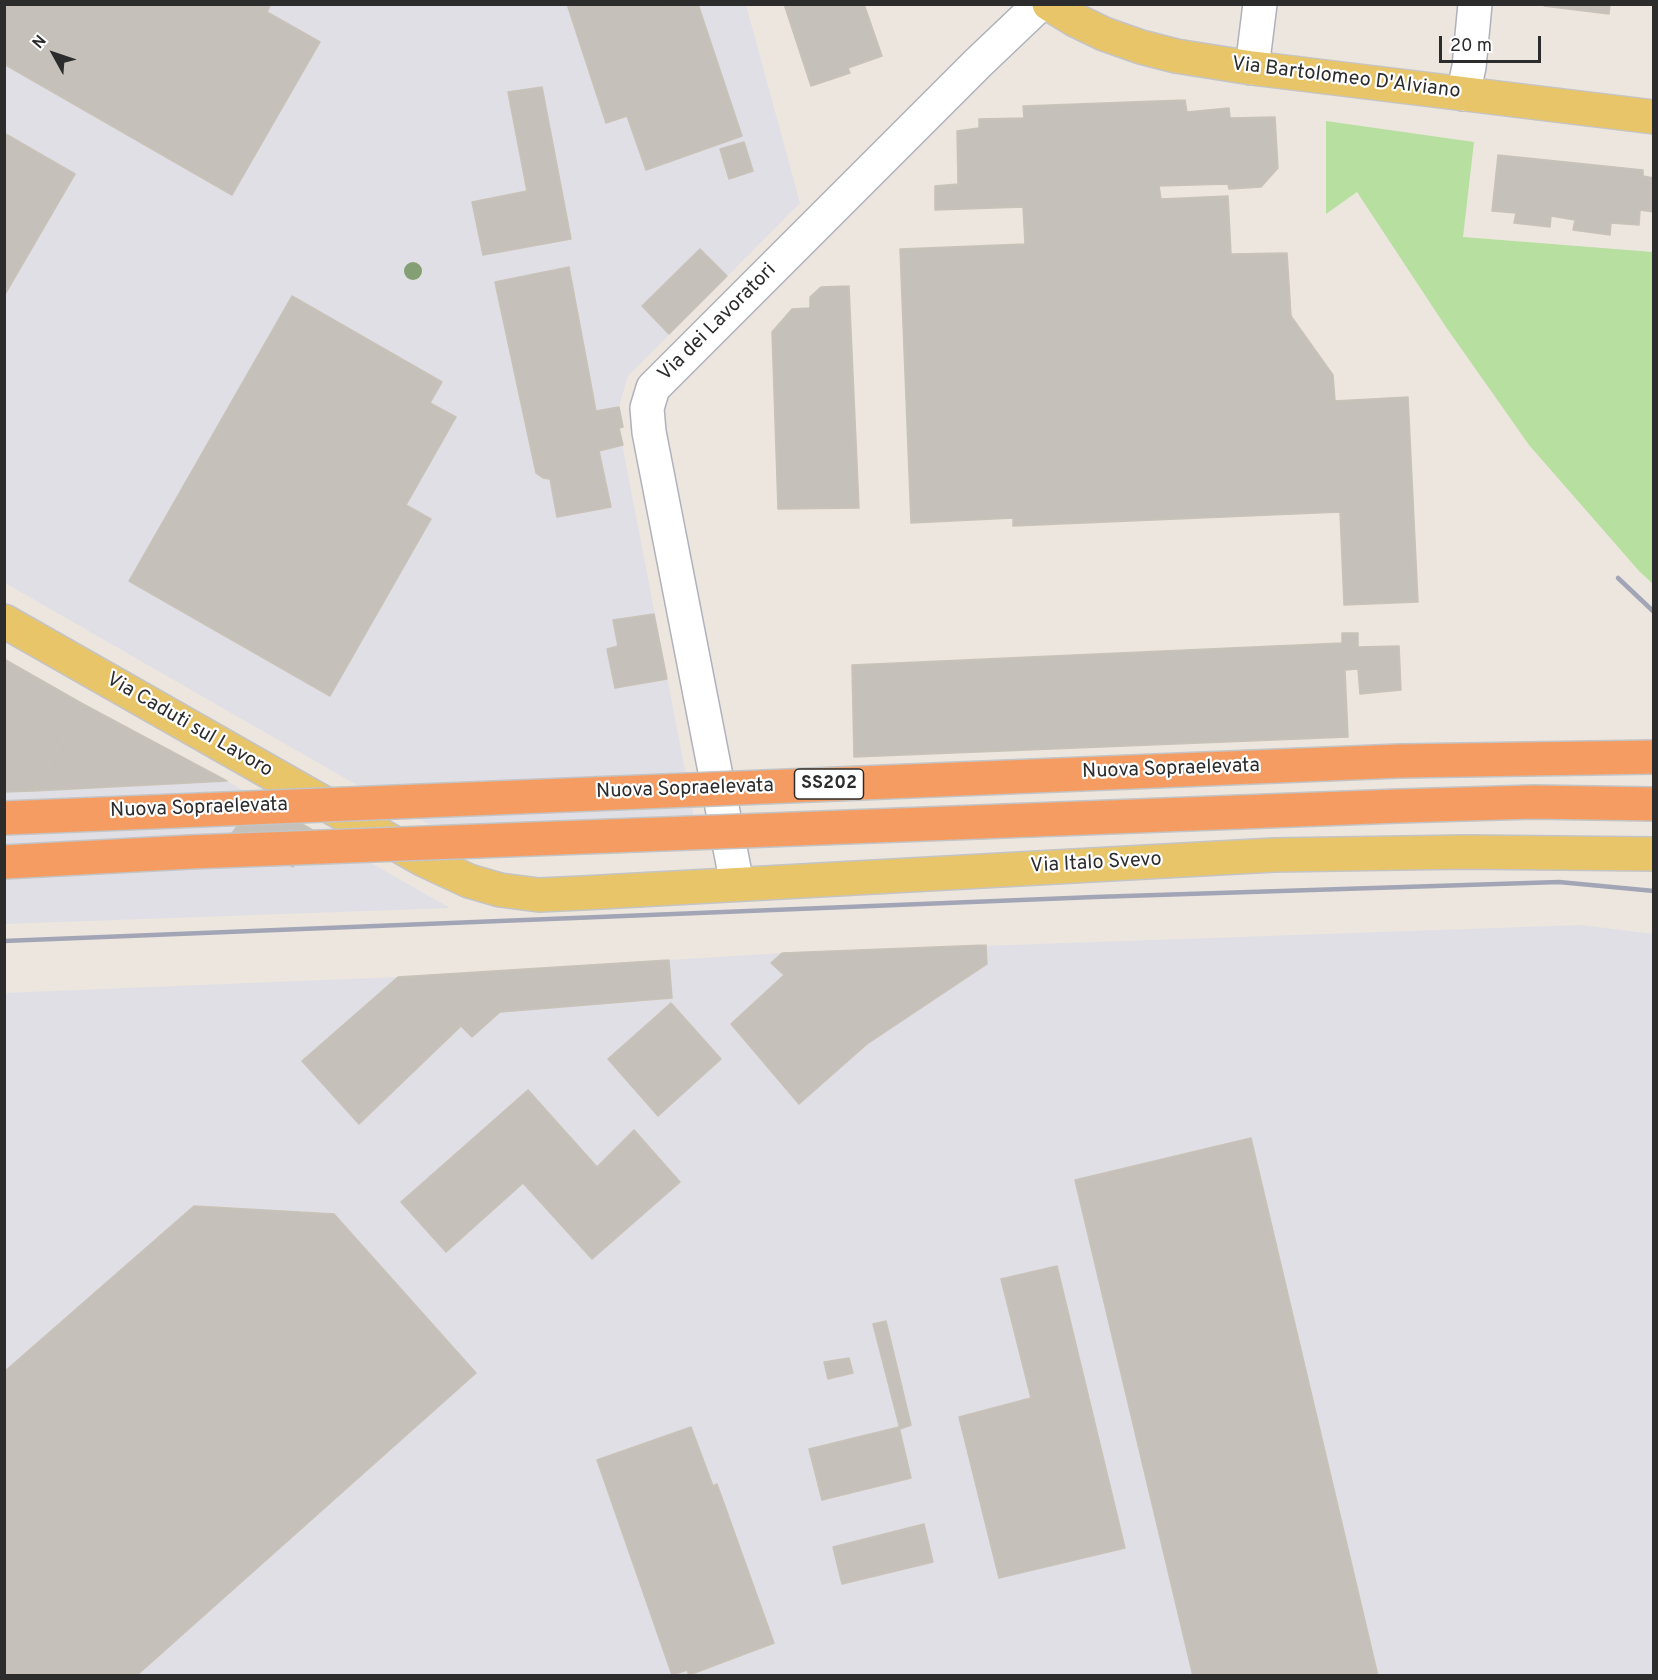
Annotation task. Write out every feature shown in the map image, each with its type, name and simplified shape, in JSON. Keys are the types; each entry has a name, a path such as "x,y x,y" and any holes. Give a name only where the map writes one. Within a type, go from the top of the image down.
{"highway":[{"name":"Nuova Sopraelevata","path":"4,818 1400,761 1653,757"},
{"name":"SS202","path":"4,862 190,852 1388,806 1533,802 1653,804"}],"main road":[{"name":"Via Bartolomeo D'Alviano","path":"1049,4 1095,29 1141,47 1176,56 1252,68 1653,117"},
{"name":"Via Caduti sul Lavoro","path":"4,621 424,860 469,881 500,890 539,895"},
{"name":"Via Italo Svevo","path":"539,895 1274,855 1466,852 1653,854"}],"street":[{"name":"Via dei Lavoratori","path":"737,884 649,432 647,408 653,388 1040,4"},
{"path":"1252,68 1260,4"},
{"path":"1463,94 1469,67 1475,4"}],"shaded area":[{"path":"5,5 746,5 800,203 628,376 619,407 619,428 698,838 447,832 409,815 5,583"},
{"path":"227,781 450,908 5,924 4,792"},
{"path":"1581,925 1653,934 1653,1675 5,1675 4,993 398,977 782,953"}],"green space":[{"path":"1326,121 1474,142 1463,237 1653,252 1653,584 1529,445 1446,327 1357,192 1326,214"}],"building":[{"path":"4,4 271,4 267,12 320,42 232,195 4,64"},
{"path":"567,4 672,4 672,7 680,4 698,4 742,136 646,170 627,116 606,123"},
{"path":"784,4 864,4 882,56 848,68 850,73 811,86"},
{"path":"1544,4 1610,4 1609,14 1544,6"},
{"path":"542,87 571,239 483,255 472,202 527,191 508,92"},
{"path":"1185,100 1187,112 1229,108 1230,118 1275,117 1278,168 1261,187 1229,189 1228,184 1159,186 1161,199 1228,196 1231,254 1287,253 1291,316 1333,375 1335,401 1408,397 1418,602 1344,605 1340,512 1013,526 1013,518 911,523 900,249 1025,244 1023,207 935,210 935,186 958,184 957,131 979,128 979,119 1024,118 1023,106"},
{"path":"4,133 75,174 4,296"},
{"path":"744,142 753,171 729,179 720,149"},
{"path":"1498,155 1643,170 1643,176 1654,178 1654,212 1640,210 1639,225 1611,223 1610,235 1573,230 1575,220 1551,216 1550,227 1514,223 1516,213 1492,211"},
{"path":"700,249 727,276 669,334 642,306"},
{"path":"569,267 596,411 619,407 623,427 619,428 623,445 599,451 611,507 557,517 550,479 543,478 536,473 495,282"},
{"path":"849,286 859,508 778,509 772,332 792,309 810,308 810,297 821,287"},
{"path":"292,296 442,382 430,403 456,417 406,505 431,519 330,696 129,581"},
{"path":"654,614 667,679 615,688 607,649 618,646 613,620"},
{"path":"1342,633 1358,633 1358,647 1399,646 1401,690 1360,694 1358,669 1345,670 1348,737 854,757 852,665 1342,643"},
{"path":"4,659 83,704 33,791 4,792"},
{"path":"83,704 227,781 33,791"},
{"path":"258,798 316,832 293,867 232,833"},
{"path":"986,945 987,964 867,1044 799,1104 731,1024 784,975 771,963 782,953"},
{"path":"669,960 672,998 500,1012 472,1037 461,1026 359,1124 302,1061 398,977"},
{"path":"671,1003 721,1059 658,1116 608,1059"},
{"path":"528,1090 597,1167 634,1130 680,1182 592,1259 523,1183 446,1252 401,1202"},
{"path":"1251,1138 1378,1676 1193,1676 1075,1180"},
{"path":"194,1206 334,1214 476,1373 136,1676 4,1676 4,1372"},
{"path":"1057,1266 1125,1548 999,1578 959,1417 1031,1398 1001,1279"},
{"path":"886,1321 911,1425 900,1429 873,1324"},
{"path":"849,1358 853,1373 828,1379 824,1362"},
{"path":"691,1427 713,1486 717,1484 774,1643 689,1675 687,1670 672,1675 597,1460"},
{"path":"899,1427 911,1478 822,1500 809,1449"},
{"path":"924,1524 933,1562 842,1584 833,1547"}],"railway":[{"path":"1618,578 1654,612"},
{"path":"4,941 1095,897 1559,882 1654,891"}]}
